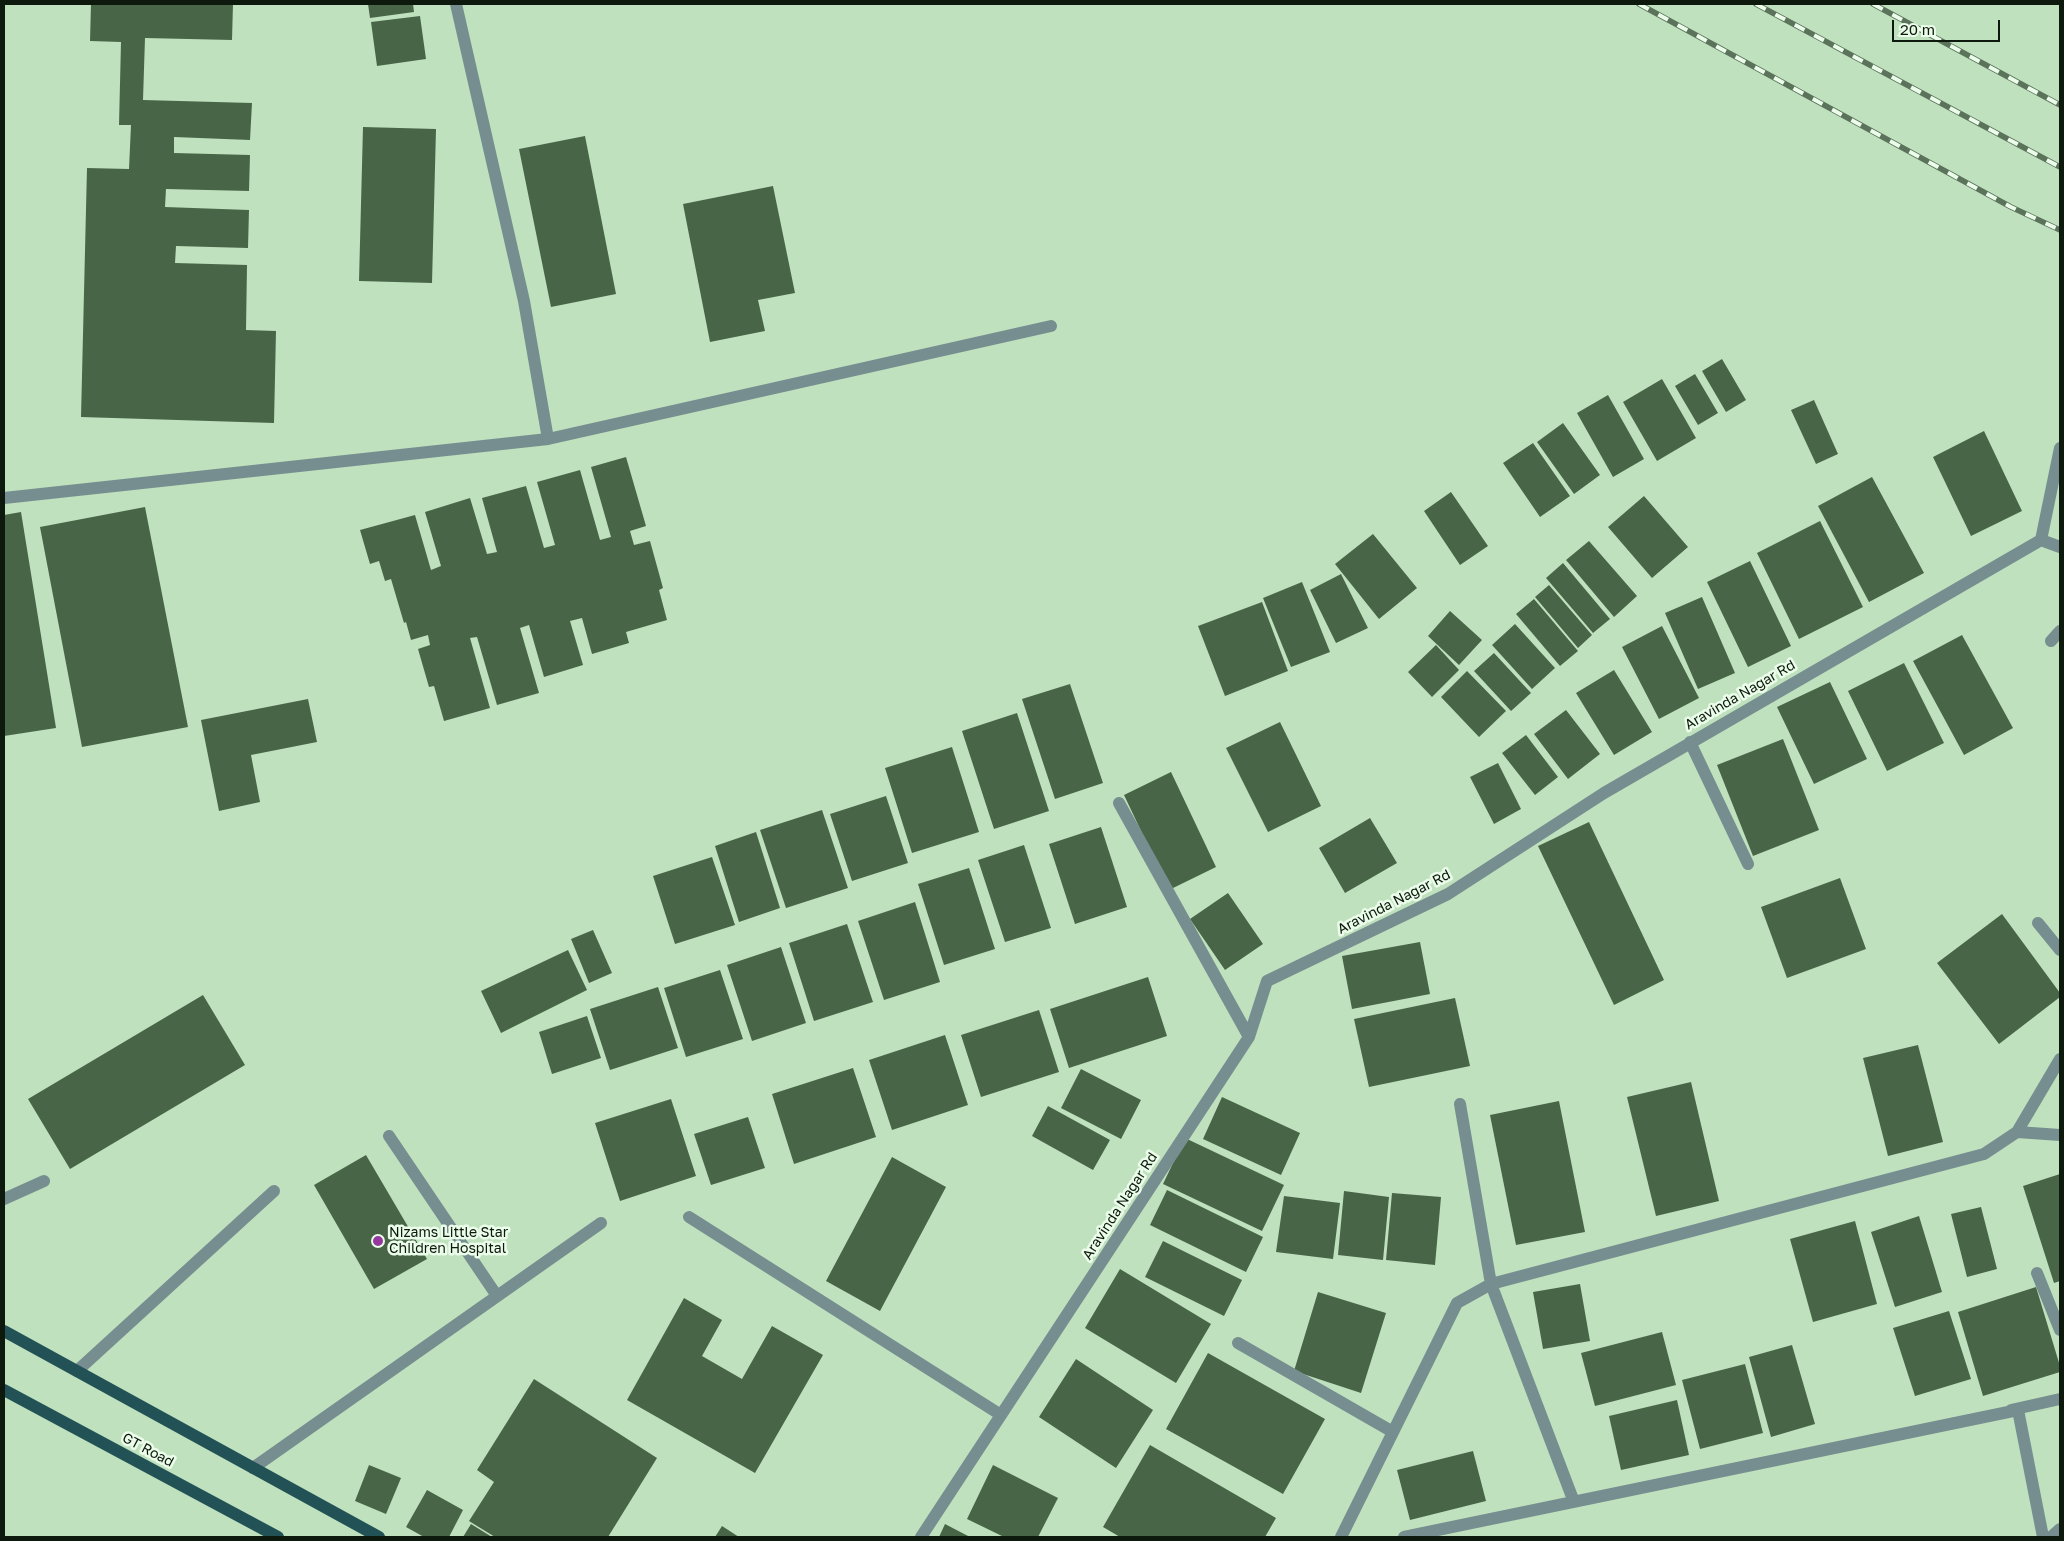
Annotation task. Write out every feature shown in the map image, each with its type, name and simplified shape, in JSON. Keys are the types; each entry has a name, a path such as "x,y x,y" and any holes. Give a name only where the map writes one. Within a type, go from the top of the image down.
{"main road":[{"path":"4,1331 379,1537"},
{"name":"GT Road","path":"4,1390 278,1537"}],"street":[{"path":"456,4 524,302 548,438"},
{"path":"4,498 548,438 1051,326"},
{"path":"2060,448 2041,540 2060,547"},
{"name":"Aravinda Nagar Rd","path":"921,1537 1249,1037 1267,981 1448,894 1604,793 2041,540"},
{"path":"2051,641 2060,631"},
{"path":"1690,742 1748,864"},
{"path":"1118,803 1249,1037"},
{"path":"2038,923 2060,950"},
{"path":"1342,1537 1456,1303 1491,1284 1984,1154 2017,1132 2060,1059"},
{"path":"1460,1104 1491,1284 1574,1502"},
{"path":"2017,1132 2060,1135"},
{"path":"389,1136 497,1296"},
{"path":"4,1199 44,1181"},
{"path":"76,1371 274,1192"},
{"path":"688,1218 1001,1415"},
{"path":"253,1468 601,1223"},
{"path":"2037,1273 2060,1330"},
{"path":"1238,1343 1394,1432"},
{"path":"1404,1537 2060,1399"},
{"path":"1991,1415 2018,1410 2043,1537"},
{"path":"2051,1537 2060,1529"}],"building":[{"path":"91,4 233,4 232,40 145,38 143,100 252,103 250,140 174,137 174,153 250,155 249,191 166,189 165,207 249,210 248,248 176,246 175,263 247,265 246,330 276,331 274,423 81,417 87,168 129,169 131,125 119,125 121,42 90,41"},
{"path":"368,4 413,4 414,12 370,18"},
{"path":"420,16 426,59 377,66 371,22"},
{"path":"363,127 436,129 432,283 359,281"},
{"path":"585,136 616,294 551,307 519,149"},
{"path":"773,186 795,293 758,300 765,331 710,342 683,204"},
{"path":"1722,359 1746,400 1726,412 1702,371"},
{"path":"1695,374 1718,413 1698,425 1675,386"},
{"path":"1662,379 1696,438 1657,461 1623,402"},
{"path":"1608,395 1644,459 1613,477 1577,413"},
{"path":"1814,400 1838,454 1816,464 1791,410"},
{"path":"1563,423 1600,475 1574,494 1537,442"},
{"path":"1984,431 2022,511 1971,536 1933,457"},
{"path":"1533,443 1570,496 1540,517 1503,463"},
{"path":"626,457 646,526 630,531 634,545 650,541 663,588 659,590 667,620 626,632 629,643 592,654 582,618 570,621 583,665 544,677 529,625 520,628 539,693 497,705 477,637 470,638 490,708 444,721 434,686 429,687 418,649 430,645 428,635 411,640 391,579 385,581 379,561 370,564 360,530 415,515 431,570 441,566 425,512 470,498 487,554 497,552 482,498 526,486 544,548 555,545 537,482 580,470 600,540 611,537 591,467"},
{"path":"1872,477 1924,573 1869,602 1818,506"},
{"path":"1451,492 1488,546 1460,565 1424,511"},
{"path":"1644,496 1688,547 1652,578 1608,527"},
{"path":"145,507 188,727 82,747 40,527"},
{"path":"21,512 56,728 4,736 4,515"},
{"path":"1820,521 1863,607 1799,639 1757,553"},
{"path":"1373,534 1417,588 1379,619 1335,564"},
{"path":"1589,541 1637,596 1614,617 1566,560"},
{"path":"1750,561 1791,646 1748,667 1707,582"},
{"path":"1563,563 1610,619 1593,633 1546,578"},
{"path":"1341,574 1368,628 1336,643 1310,590"},
{"path":"1302,582 1330,652 1291,667 1263,598"},
{"path":"1549,585 1592,635 1578,648 1535,597"},
{"path":"1702,597 1735,673 1698,689 1665,613"},
{"path":"1534,599 1578,651 1560,666 1516,614"},
{"path":"1262,602 1288,671 1225,696 1198,626"},
{"path":"1450,611 1482,640 1459,665 1428,636"},
{"path":"1515,624 1555,668 1532,689 1492,645"},
{"path":"1662,626 1699,698 1659,719 1622,647"},
{"path":"1962,635 2013,728 1964,755 1913,661"},
{"path":"1436,645 1459,670 1432,697 1408,672"},
{"path":"1494,653 1531,693 1511,711 1474,671"},
{"path":"1904,663 1944,743 1887,771 1848,691"},
{"path":"1614,670 1652,732 1614,755 1576,693"},
{"path":"1467,671 1506,711 1479,737 1441,697"},
{"path":"1830,682 1867,759 1814,784 1777,707"},
{"path":"1070,684 1103,783 1055,799 1022,699"},
{"path":"308,699 317,742 251,755 260,802 219,811 201,720"},
{"path":"1566,710 1600,754 1568,779 1534,734"},
{"path":"1017,713 1049,811 994,829 962,731"},
{"path":"1280,722 1321,806 1268,832 1226,748"},
{"path":"1526,735 1558,777 1535,795 1502,753"},
{"path":"1783,739 1819,830 1753,856 1717,765"},
{"path":"952,747 979,832 912,853 885,768"},
{"path":"1498,763 1521,809 1494,824 1470,777"},
{"path":"1171,772 1216,867 1169,890 1124,795"},
{"path":"886,796 908,863 852,881 830,814"},
{"path":"822,810 848,888 786,908 760,830"},
{"path":"1370,818 1397,863 1345,893 1319,848"},
{"path":"1589,822 1664,980 1614,1005 1538,846"},
{"path":"1101,827 1127,907 1075,924 1049,844"},
{"path":"756,832 780,908 739,922 715,846"},
{"path":"1024,845 1051,928 1005,942 978,860"},
{"path":"712,857 735,925 675,944 653,876"},
{"path":"969,868 995,949 944,965 918,884"},
{"path":"1840,878 1866,949 1787,978 1761,907"},
{"path":"1228,893 1263,944 1225,970 1190,919"},
{"path":"915,902 940,982 884,1000 858,921"},
{"path":"2002,914 2060,993 2060,997 1999,1044 1937,963"},
{"path":"847,924 873,1002 814,1021 789,943"},
{"path":"593,930 612,973 589,983 571,939"},
{"path":"1420,942 1430,994 1352,1009 1342,956"},
{"path":"781,947 806,1023 752,1041 727,965"},
{"path":"568,950 587,990 501,1033 481,991"},
{"path":"720,970 743,1039 686,1057 664,988"},
{"path":"1148,977 1167,1036 1069,1068 1050,1009"},
{"path":"658,987 678,1048 610,1070 590,1009"},
{"path":"203,995 245,1065 70,1169 28,1099"},
{"path":"1455,998 1470,1066 1369,1087 1354,1019"},
{"path":"1039,1010 1059,1072 981,1097 961,1035"},
{"path":"587,1016 601,1058 552,1074 539,1032"},
{"path":"945,1035 968,1105 892,1130 869,1060"},
{"path":"1918,1045 1943,1142 1888,1156 1863,1058"},
{"path":"853,1068 876,1137 794,1164 772,1094"},
{"path":"1081,1069 1141,1100 1121,1139 1061,1108"},
{"path":"1691,1082 1719,1201 1656,1216 1627,1097"},
{"path":"1222,1097 1300,1133 1281,1175 1203,1139"},
{"path":"671,1099 696,1176 620,1201 595,1123"},
{"path":"1559,1101 1585,1232 1516,1245 1490,1115"},
{"path":"1048,1106 1110,1140 1093,1170 1032,1136"},
{"path":"748,1117 765,1168 711,1185 694,1134"},
{"path":"1185,1138 1284,1185 1262,1231 1163,1184"},
{"path":"366,1155 427,1259 374,1289 314,1185"},
{"path":"892,1157 946,1187 880,1311 826,1281"},
{"path":"2060,1174 2060,1281 2054,1283 2023,1186"},
{"path":"1167,1190 1263,1237 1246,1272 1150,1225"},
{"path":"1344,1191 1389,1197 1383,1260 1338,1255"},
{"path":"1392,1193 1441,1197 1435,1265 1386,1260"},
{"path":"1284,1196 1340,1203 1333,1259 1276,1252"},
{"path":"1981,1207 1997,1269 1967,1277 1951,1214"},
{"path":"1919,1216 1942,1292 1895,1307 1871,1232"},
{"path":"1855,1221 1877,1304 1813,1322 1790,1239"},
{"path":"1163,1241 1242,1280 1224,1316 1145,1277"},
{"path":"1120,1269 1211,1324 1176,1383 1085,1328"},
{"path":"1580,1284 1590,1341 1543,1349 1533,1292"},
{"path":"2036,1287 2060,1366 2060,1372 1983,1396 1958,1312"},
{"path":"1318,1292 1386,1313 1361,1393 1294,1371"},
{"path":"684,1298 722,1320 702,1356 742,1379 772,1326 823,1355 755,1473 627,1400"},
{"path":"1949,1311 1971,1379 1915,1396 1893,1328"},
{"path":"1662,1332 1676,1385 1595,1406 1581,1353"},
{"path":"1792,1345 1815,1424 1771,1437 1749,1357"},
{"path":"1208,1353 1325,1419 1283,1494 1166,1429"},
{"path":"1076,1359 1153,1410 1116,1468 1039,1417"},
{"path":"1745,1364 1763,1433 1700,1449 1682,1380"},
{"path":"534,1379 657,1458 608,1537 495,1537 469,1521 494,1482 477,1470"},
{"path":"1677,1400 1689,1455 1621,1470 1609,1416"},
{"path":"1150,1445 1276,1518 1265,1537 1120,1537 1103,1527"},
{"path":"1473,1451 1486,1501 1410,1520 1397,1470"},
{"path":"369,1465 401,1478 386,1514 355,1501"},
{"path":"993,1465 1058,1498 1038,1537 1004,1537 967,1519"},
{"path":"427,1490 463,1510 449,1537 424,1537 406,1527"},
{"path":"471,1524 492,1537 463,1537"},
{"path":"945,1524 970,1537 939,1537"},
{"path":"722,1526 739,1537 715,1537"}],"railway":[{"path":"1639,4 2011,207 2060,230"},
{"path":"1756,4 2060,167"},
{"path":"1873,4 2060,105"}],"place":[{"name":"Nizams Little Star Children Hospital","path":"378,1241"}]}
